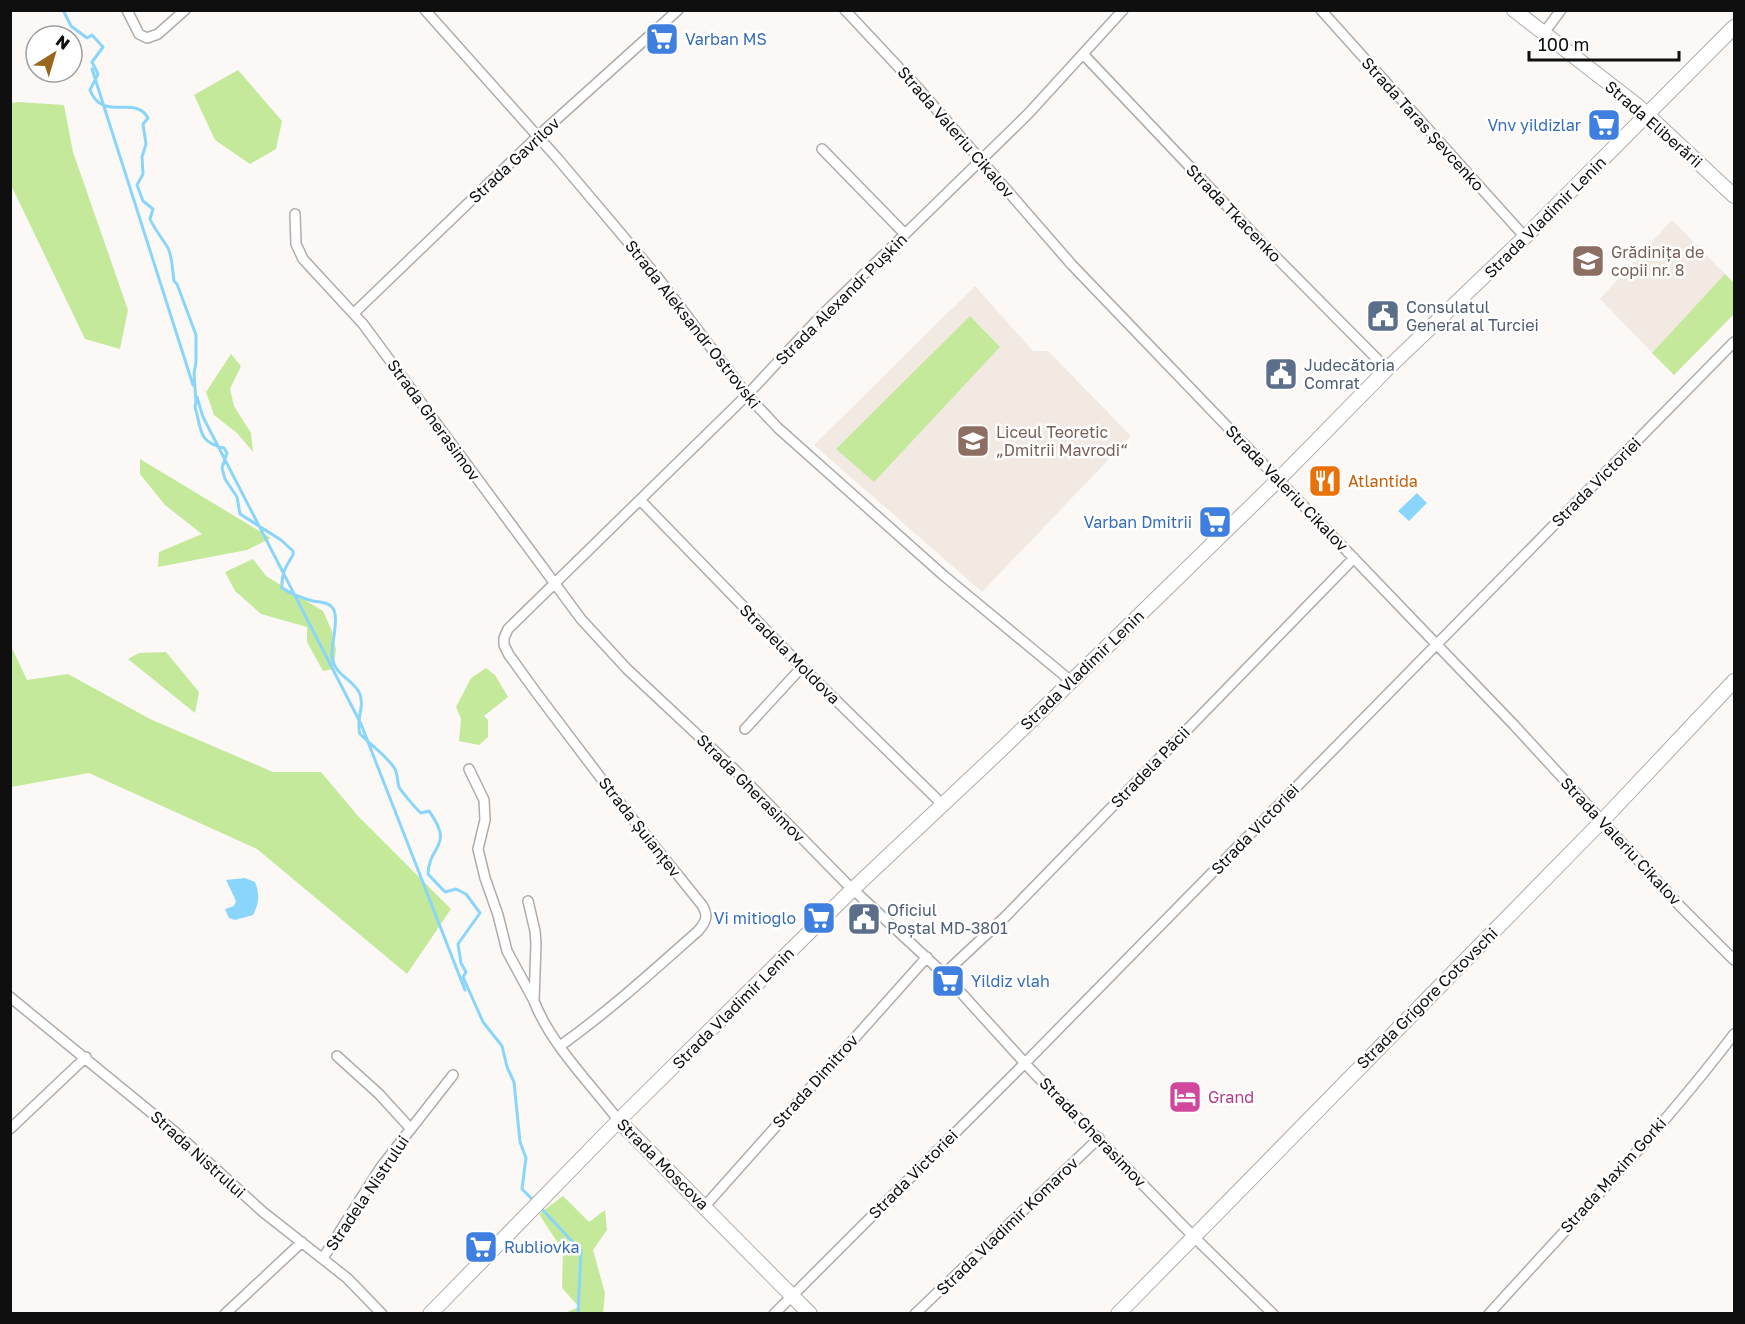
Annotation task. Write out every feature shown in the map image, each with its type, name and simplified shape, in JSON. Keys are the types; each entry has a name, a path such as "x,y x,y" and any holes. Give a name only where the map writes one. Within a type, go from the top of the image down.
{"main road":[{"name":"Strada Eliberării","path":"1514,10 1647,115 1734,196"},
{"name":"Strada Vladimir Lenin","path":"430,1314 619,1121 853,889 943,805 1278,480 1387,369 1525,237 1734,27"},
{"name":"Strada Grigore Cotovschi","path":"1118,1314 1602,821 1734,681"},
{"name":"Strada Moscova","path":"619,1121 810,1314"}],"street":[{"path":"128,10 139,34 147,38 154,37 185,10"},
{"name":"Strada Gavrilov","path":"354,313 538,136 678,10"},
{"name":"Strada Valeriu Cikalov","path":"844,10 918,88 1072,265 1354,558 1734,960"},
{"name":"Strada Alexandr Pușkin","path":"555,584 747,395 818,319 1028,114 1123,10"},
{"name":"Strada Taras Șevcenko","path":"1321,10 1525,237"},
{"path":"1543,34 1561,10"},
{"name":"Strada Aleksandr Ostrovski","path":"429,12 655,274 747,395 778,428 943,575 1071,681"},
{"name":"Strada Tkacenko","path":"1083,54 1255,235 1387,369"},
{"path":"822,149 905,234"},
{"name":"Strada Gherasimov","path":"295,213 296,244 303,259 354,313 581,619 627,669 735,770 853,889 944,974 1025,1063 1193,1236 1273,1314"},
{"name":"Strada Victoriei","path":"774,1314 1025,1063 1734,342"},
{"name":"Stradela Moldova","path":"640,500 802,667 943,805"},
{"name":"Stradela Păcii","path":"944,974 1005,916 1354,558"},
{"name":"Strada Șuianțev","path":"555,584 508,629 504,645 538,695 702,905 707,916 698,931 629,993 560,1046"},
{"path":"745,729 802,667"},
{"name":"Strada Moscova","path":"470,769 484,800 485,820 478,849 507,951 542,1019 560,1046 619,1121"},
{"name":"Strada Moscova","path":"528,901 536,937 534,1001"},
{"name":"Strada Dimitrov","path":"705,1206 927,957"},
{"name":"Strada Nistrului","path":"12,1002 86,1057 175,1132 263,1212 323,1258 382,1314"},
{"name":"Strada Maxim Gorki","path":"1489,1314 1702,1076 1734,1034"},
{"name":"Stradela Nistrului","path":"337,1056 360,1076 411,1129"},
{"path":"10,1129 86,1057"},
{"name":"Stradela Nistrului","path":"323,1258 363,1195 453,1075"},
{"name":"Strada Vladimir Komarov","path":"915,1314 1099,1138"},
{"name":"Stradela Nistrului","path":"225,1314 302,1242"}],"shaded area":[{"path":"1672,220 1734,283 1734,314 1674,375 1600,299"},
{"name":"Liceul Teoretic „Dmitrii Mavrodi“","path":"975,286 1033,351 1048,351 1131,436 982,592 814,445"}],"green space":[{"path":"238,70 282,121 276,149 250,164 215,140 194,95"},
{"path":"11,103 64,105 73,152 128,310 120,349 85,339 11,185"},
{"path":"1725,274 1734,283 1734,314 1674,375 1652,353"},
{"path":"970,316 1000,347 874,482 836,449"},
{"path":"231,354 241,366 230,389 234,406 251,433 253,452 237,433 214,415 206,392"},
{"path":"140,459 271,538 247,550 158,567 159,552 202,534 165,505 140,474"},
{"path":"253,559 266,576 323,611 332,631 336,650 333,669 323,671 307,642 307,627 261,614 235,591 225,572"},
{"path":"10,644 27,680 68,674 150,719 273,772 321,772 358,816 451,909 407,974 257,849 89,773 11,787"},
{"path":"166,652 199,692 195,713 128,659 139,653"},
{"path":"486,668 495,675 508,697 484,716 488,720 488,737 479,745 459,741 461,719 456,707 471,678"},
{"path":"563,1196 589,1222 605,1210 607,1230 593,1250 605,1293 603,1313 565,1313 579,1307 562,1288 563,1251 539,1214"}],"water":[{"path":"1417,493 1427,503 1409,521 1398,511"},
{"path":"245,878 255,882 258,903 253,915 235,920 229,918 225,909 234,906 236,901 226,880"}],"waterway":[{"path":"63,10 71,26 87,38 92,35 103,47 92,62 98,74 90,90 96,100 111,107 135,108 142,111 148,118 143,124 146,144 142,157 143,174 137,185 143,201 153,209 150,219 168,248 174,281 196,335 195,407 202,434 209,442 224,448 227,453 222,468 225,479 237,497 240,514 281,540 293,551 283,574 282,588 301,597 327,604 334,610 333,662 339,672 356,687 361,697 360,734 392,764 399,787 413,805 421,813 429,811 436,823 440,839 429,864 428,874 445,892 456,889 466,894 480,913 458,944 461,963 466,972 463,977 483,1022 502,1046 507,1067 514,1082 520,1142 526,1158 522,1189 534,1201"},
{"path":"92,69 193,385"},
{"path":"197,397 203,417 361,724 465,990"},
{"path":"541,1208 581,1251 578,1314"}],"place":[{"name":"Varban MS","path":"662,39"},
{"name":"Vnv yildizlar","path":"1604,125"},
{"name":"Grădinița de copii nr. 8","path":"1588,261"},
{"name":"Consulatul General al Turciei","path":"1383,316"},
{"name":"Judecătoria Comrat","path":"1281,374"},
{"name":"Liceul Teoretic „Dmitrii Mavrodi“","path":"973,441"},
{"name":"Atlantida","path":"1325,481"},
{"name":"Varban Dmitrii","path":"1215,522"},
{"name":"Vi mitioglo","path":"819,918"},
{"name":"Oficiul Poștal MD-3801","path":"864,919"},
{"name":"Yildiz vlah","path":"948,981"},
{"name":"Grand","path":"1185,1097"},
{"name":"Rubliovka","path":"481,1247"}]}
